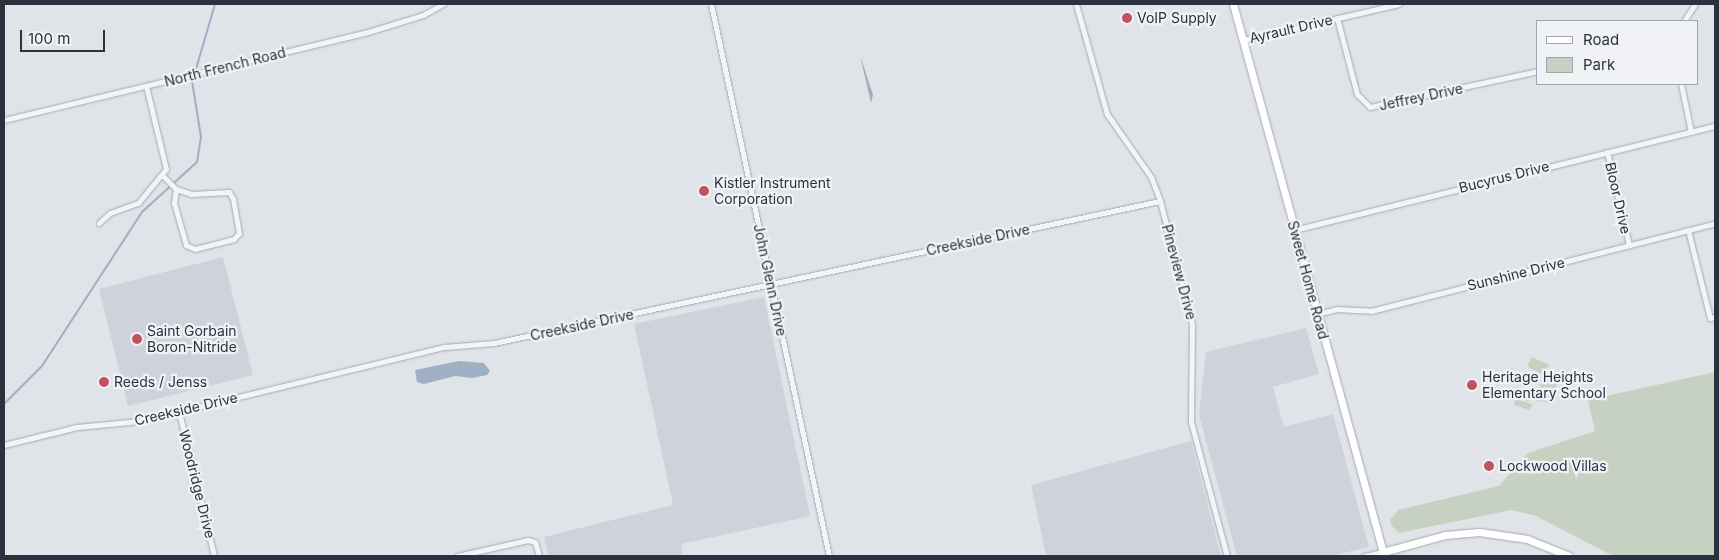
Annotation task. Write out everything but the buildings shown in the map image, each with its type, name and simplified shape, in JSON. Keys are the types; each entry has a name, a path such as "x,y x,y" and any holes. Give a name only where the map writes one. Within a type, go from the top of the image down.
{"main road":[{"name":"Sweet Home Road","path":"1233,4 1383,554"},
{"path":"1383,554 1445,535 1485,532 1528,539 1569,556"}],"street":[{"name":"North French Road","path":"4,120 368,32 423,15 443,4"},
{"name":"John Glenn Drive","path":"710,4 829,556"},
{"name":"Pineview Drive","path":"1076,4 1107,114 1151,176 1160,201 1192,324 1191,422 1227,556"},
{"name":"Ayrault Drive","path":"1243,40 1399,4"},
{"path":"1685,20 1695,4"},
{"name":"Jeffrey Drive","path":"1337,18 1357,94 1370,107 1536,71"},
{"path":"1681,85 1691,132"},
{"path":"99,223 110,213 138,203 163,176 165,161 146,86"},
{"name":"Bucyrus Drive","path":"1294,230 1715,126"},
{"name":"Bloor Drive","path":"1606,152 1629,245"},
{"path":"163,176 176,189 191,194 228,192 233,199 239,232 234,239 195,249 186,245 174,203 176,189"},
{"name":"Creekside Drive","path":"4,445 77,427 140,421 444,347 494,344 1160,201"},
{"name":"Sunshine Drive","path":"1317,314 1337,309 1372,311 1715,223"},
{"path":"1688,230 1710,318 1715,317"},
{"name":"Woodridge Drive","path":"179,412 214,556"},
{"path":"457,556 530,540 535,542 539,556"},
{"path":"1364,556 1383,554"}],"shaded area":[{"path":"223,257 253,375 128,406 99,289"},
{"path":"764,297 810,516 681,544 683,556 548,556 544,537 673,505 634,324"},
{"path":"1306,328 1319,374 1273,387 1284,427 1333,414 1369,547 1330,556 1237,556 1199,415 1206,352"},
{"path":"1191,441 1221,556 1046,556 1031,485"}],"green space":[{"path":"1532,357 1549,365 1543,375 1527,366"},
{"path":"1715,372 1715,556 1613,556 1536,516 1511,510 1399,533 1392,526 1390,520 1398,510 1499,486 1528,453 1595,431 1588,400"},
{"path":"1542,380 1557,383 1552,403 1536,401"},
{"path":"1527,389 1533,395 1527,401 1521,395"},
{"path":"1516,399 1532,404 1530,410 1514,405"}],"water":[{"path":"861,58 873,95 871,103 861,60"},
{"path":"459,361 484,363 490,371 487,375 472,378 455,376 424,384 417,382 415,370"}],"waterway":[{"path":"196,69 215,4"},
{"path":"4,404 42,366 142,212 197,162 201,137 192,81"}],"place":[{"name":"VoIP Supply","path":"1127,18"},
{"name":"Kistler Instrument Corporation","path":"704,191"},
{"name":"Saint Gorbain Boron-Nitride","path":"137,339"},
{"name":"Reeds / Jenss","path":"104,382"},
{"name":"Heritage Heights Elementary School","path":"1472,385"},
{"name":"Lockwood Villas","path":"1489,466"}]}
